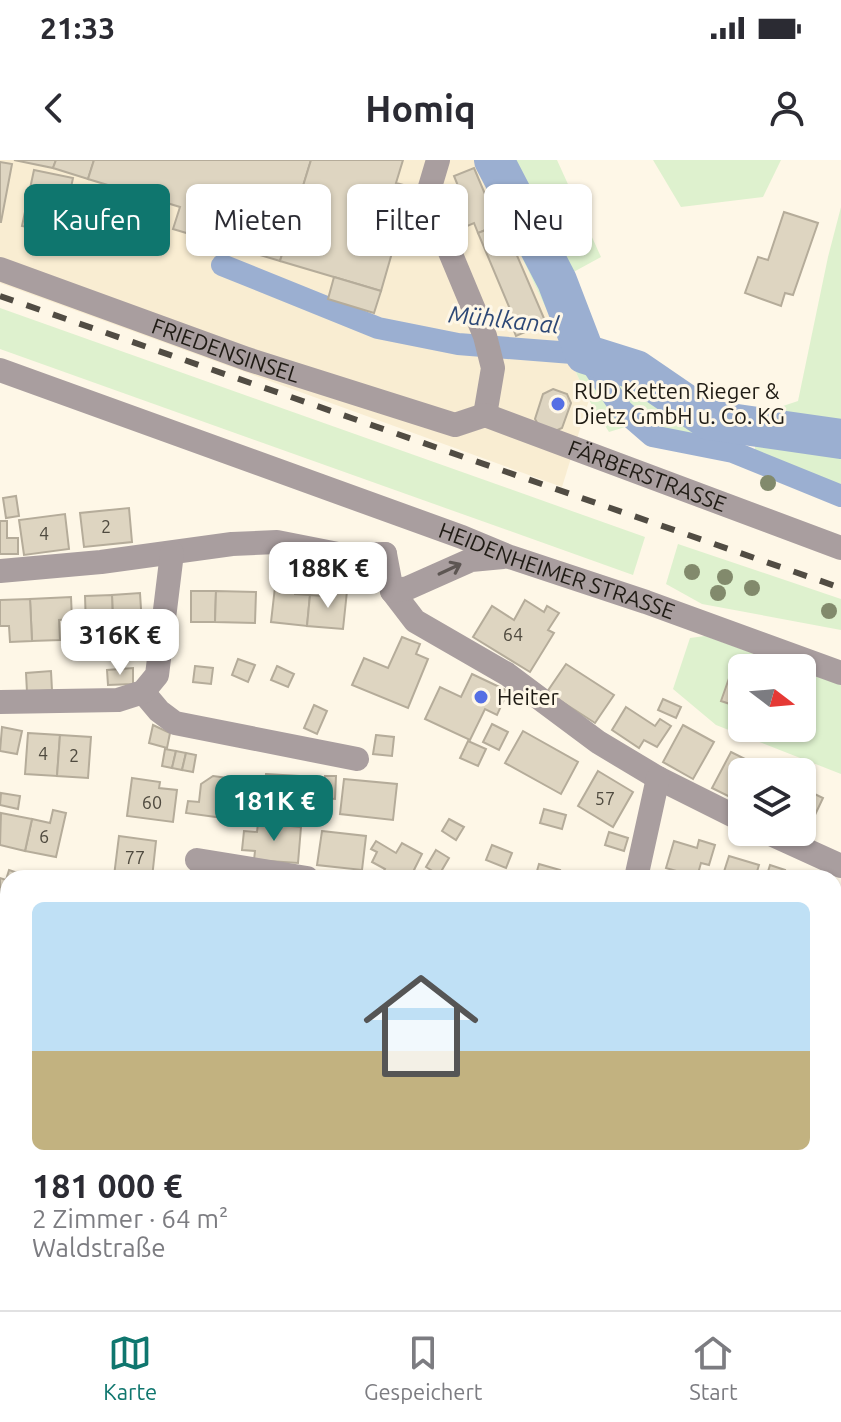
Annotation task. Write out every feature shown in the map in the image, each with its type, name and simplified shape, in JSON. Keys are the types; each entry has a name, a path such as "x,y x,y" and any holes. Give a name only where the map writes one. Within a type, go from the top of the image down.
{"street":[{"path":"438,160 427,197 485,336 493,368 485,415"},
{"name":"FRIEDENSINSEL","path":"0,269 247,359 455,425 485,415"},
{"name":"HEIDENHEIMER STRASSE","path":"0,370 510,557 646,602 841,673"},
{"name":"FÄRBERSTRASSE","path":"485,415 841,548"},
{"path":"402,515 385,554 392,591 415,621 507,674 598,742 658,778 728,813"},
{"path":"0,571 232,544 277,542 343,555 385,554"},
{"path":"0,702 118,700 143,692 157,675 172,553"},
{"path":"392,591 408,588 471,560 510,557"},
{"path":"143,692 159,711 175,723 357,759"},
{"path":"638,870 658,778"},
{"path":"797,846 841,866"},
{"path":"197,860 258,870"}],"shaded area":[{"name":"RUD Ketten Rieger & Dietz GmbH u. Co. KG","path":"0,160 476,160 487,184 484,184 484,256 521,256 589,400 562,487 0,283"}],"green space":[{"path":"476,160 557,160 568,184 487,184"},
{"path":"653,160 781,160 763,197 681,207"},
{"path":"841,207 841,485 754,456 759,414 798,401"},
{"path":"592,237 601,257 557,281 587,344 633,361 700,407 690,442 638,423 609,432 589,400 521,256 592,256"},
{"path":"0,308 645,537 633,575 0,349"},
{"path":"678,544 841,599 841,630 702,604 666,584"},
{"path":"705,636 755,654 728,654 728,730 716,725 673,689 690,638"},
{"path":"816,676 841,685 841,774 816,764 816,758 800,758 759,742 816,742"}],"building":[{"path":"14,160 56,160 53,168"},
{"path":"56,160 94,160 88,179 53,168"},
{"path":"94,160 311,160 304,184 186,184 186,233 173,229 180,207 170,204 170,184 104,184 88,179"},
{"path":"311,160 403,160 396,183 400,184 347,184 347,256 391,256 381,291 280,261 282,256 331,256 331,184 304,184"},
{"path":"0,162 12,164 1,222 0,222"},
{"path":"474,168 484,192 484,231 478,233 474,223 468,226 468,184 457,184 454,176"},
{"path":"34,170 73,178 72,184 31,184"},
{"path":"784,212 818,223 793,295 785,293 781,306 745,293 758,257 768,260"},
{"path":"484,231 484,247 478,233"},
{"path":"263,256 282,256 280,261"},
{"path":"488,256 517,256 546,323 516,336 506,311 510,309"},
{"path":"334,277 381,291 374,313 328,299"},
{"path":"553,389 567,394 571,403 562,428 553,432 540,428 535,419 543,394"},
{"path":"16,496 19,516 6,518 3,498"},
{"path":"129,508 132,542 84,547 80,513"},
{"path":"65,514 69,549 24,555 19,520"},
{"path":"0,521 7,521 7,538 18,538 18,554 0,554"},
{"path":"275,587 295,589 295,594 310,595 307,626 271,622"},
{"path":"323,589 347,591 343,629 307,626 310,595 323,596"},
{"path":"191,591 216,591 215,622 191,622"},
{"path":"216,591 256,592 255,623 215,622"},
{"path":"140,593 142,625 113,626 112,595"},
{"path":"112,595 113,626 86,627 85,596"},
{"path":"71,597 72,619 59,620 60,640 32,641 30,599"},
{"path":"30,599 32,641 10,642 9,626 0,626 0,600"},
{"path":"525,600 544,612 547,606 559,613 548,630 554,633 530,672 473,637 492,606 514,620"},
{"path":"402,637 420,644 416,654 428,659 408,708 352,685 364,658 388,668"},
{"path":"238,659 255,665 248,682 232,675"},
{"path":"566,664 614,695 595,723 547,692"},
{"path":"195,666 213,668 211,684 193,682"},
{"path":"277,666 294,674 288,687 271,680"},
{"path":"133,668 133,684 108,685 107,670"},
{"path":"51,671 52,690 27,692 26,673"},
{"path":"472,674 508,691 497,715 485,709 470,740 425,719 440,687 461,697"},
{"path":"728,681 728,703 721,701"},
{"path":"663,699 681,707 676,718 658,710"},
{"path":"314,705 327,711 317,734 304,728"},
{"path":"626,707 655,726 660,719 671,726 657,747 644,740 639,748 612,730"},
{"path":"492,724 508,732 499,750 483,742"},
{"path":"153,725 170,733 167,748 149,743"},
{"path":"683,725 714,742 693,779 663,762"},
{"path":"2,727 22,731 17,754 0,751"},
{"path":"523,731 578,762 561,794 505,763"},
{"path":"28,733 60,735 57,776 25,774"},
{"path":"60,735 91,737 88,778 57,776"},
{"path":"376,735 394,737 392,756 373,754"},
{"path":"468,741 486,749 478,766 460,758"},
{"path":"165,749 176,751 172,768 162,766"},
{"path":"176,751 186,753 182,770 172,768"},
{"path":"731,752 743,758 728,758 728,796 712,788"},
{"path":"186,753 196,755 193,772 182,770"},
{"path":"598,771 633,792 613,827 578,806"},
{"path":"266,774 315,777 313,809 264,805"},
{"path":"213,776 235,779 242,788 238,820 186,813 188,801 199,802 201,784"},
{"path":"325,776 336,776 335,799 323,798"},
{"path":"132,778 160,782 159,788 177,790 173,822 127,816"},
{"path":"344,779 397,784 393,820 340,814"},
{"path":"1,793 20,796 18,809 0,805"},
{"path":"816,795 823,798 816,813"},
{"path":"544,809 566,815 562,829 540,823"},
{"path":"53,810 66,813 56,857 25,851 32,819 50,823"},
{"path":"1,813 32,819 25,851 0,845"},
{"path":"449,819 464,827 456,840 442,831"},
{"path":"258,823 301,827 298,863 254,860 255,851 242,850 244,831 257,832"},
{"path":"322,831 366,836 362,870 317,865"},
{"path":"609,832 628,838 624,851 605,845"},
{"path":"119,836 156,841 153,870 115,870"},
{"path":"699,840 715,845 709,865 701,863 699,870 666,868 674,841 697,848"},
{"path":"376,841 396,853 402,843 422,854 414,870 384,870 372,862 377,852 371,849"},
{"path":"492,845 512,853 506,868 486,860"},
{"path":"436,850 449,858 442,870 426,867"},
{"path":"729,856 759,865 757,870 725,870"},
{"path":"539,864 560,870 537,870"},
{"path":"770,865 785,870 768,870"}],"waterway":[{"path":"494,160 557,281 585,354 636,370 709,420 841,439"},
{"name":"Mühlkanal","path":"222,265 378,328 458,344 585,354 622,410 652,436 733,452 841,496"}],"railway":[{"path":"0,296 841,588"}],"place":[{"name":"RUD Ketten Rieger & Dietz GmbH u. Co. KG","path":"558,404"},
{"name":"Heiter","path":"481,697"}]}
